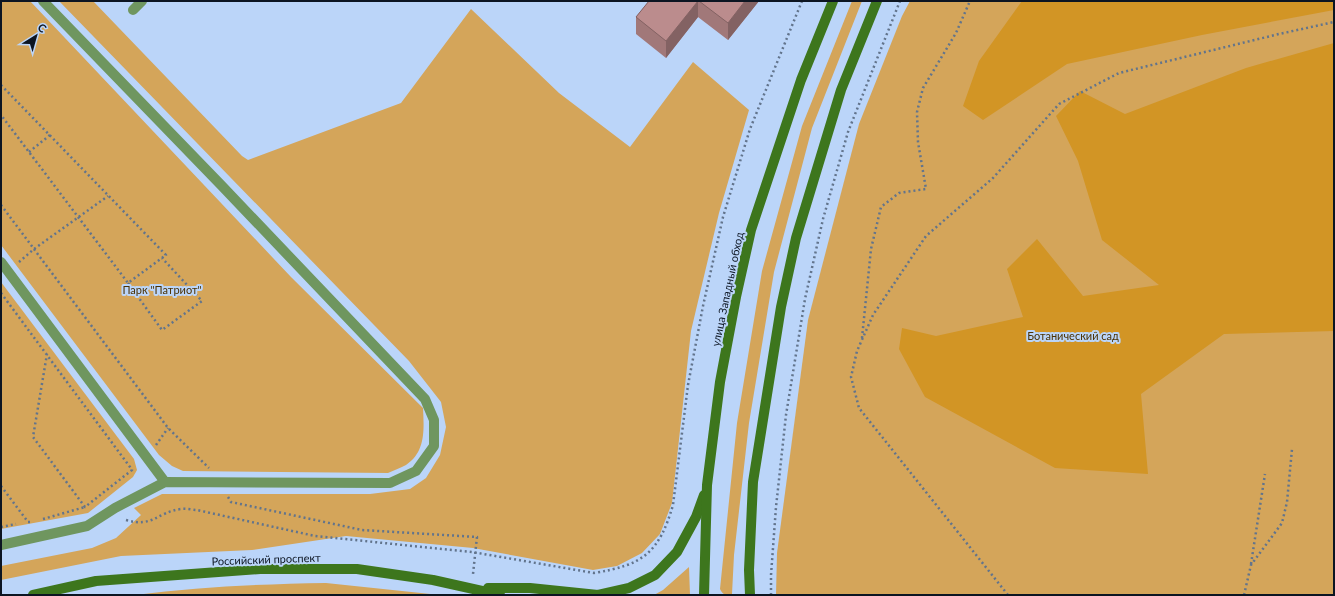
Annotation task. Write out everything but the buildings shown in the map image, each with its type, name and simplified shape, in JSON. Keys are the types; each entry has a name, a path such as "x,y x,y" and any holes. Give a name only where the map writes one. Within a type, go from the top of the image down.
{"main road":[{"name":"улица Западный обход","path":"704,595 707,486 720,382 736,297 751,230 801,80 833,1"},
{"path":"750,595 749,570 753,482 781,307 796,238 841,90 877,1"},
{"path":"472,588 530,588 598,595 629,588 655,576 677,552 696,517 707,486"},
{"name":"Российский проспект","path":"33,595 96,581 260,570 357,569 433,580 500,595"}],"street":[{"path":"1,545 87,526 115,508 165,482 390,483 416,471 434,446 434,420 425,399 43,1"},
{"path":"133,10 142,1"},
{"path":"1,262 165,482"}],"path":[{"path":"126,520 136,523 145,523 182,509 197,510 315,536 475,553 594,573 613,570 628,565 644,556 654,548 662,536 673,505 688,385 703,306 723,217 750,128 802,1"},
{"path":"771,595 776,507 786,415 805,298 823,219 848,132 900,1"},
{"path":"862,340 871,250 881,207 900,192 926,189 918,142 918,106 923,88 956,33 970,1"},
{"path":"1008,595 860,408 851,377 857,351 873,315 926,236 993,178 1059,104 1119,73 1271,35 1334,22"},
{"path":"1,85 166,255 128,283"},
{"path":"1,115 162,330 202,300 162,258"},
{"path":"29,152 50,135"},
{"path":"9,272 34,249 108,196"},
{"path":"1,205 168,428 210,468 231,502 362,530 477,537 472,588"},
{"path":"1,293 132,470 85,507 42,519"},
{"path":"47,354 33,437 85,507"},
{"path":"1251,565 1282,522 1287,502 1292,449"},
{"path":"1244,595 1251,565 1265,474"},
{"path":"1,486 28,522 35,520"}],"green space":[{"name":"Парк \"Патриот\"","path":"1,1 30,1 291,277 423,408 424,424 422,440 413,460 406,465 388,473 183,471 172,466 159,455 1,245"},
{"path":"59,1 93,1 242,156 248,160 401,103 471,9 559,93 630,147 693,62 749,110 719,213 691,331 672,503 660,534 642,553 617,566 593,570 473,548 346,536 252,550 121,556 1,580 1,566 92,548 116,538 141,515 134,508 162,494 370,494 410,489 426,478 440,455 446,427 441,402 409,361"},
{"path":"852,1 862,1 812,128 774,272 749,423 734,555 732,594 726,595 722,593 720,589 737,423 762,271 802,126"},
{"name":"Ботанический сад","path":"910,1 1334,1 1334,595 776,595 777,553 808,320 859,124 902,16"},
{"path":"1022,1 1334,1 1334,10 1202,35 1067,64 983,120 963,106 979,61"},
{"path":"1334,43 1334,331 1224,334 1141,394 1148,474 1055,468 925,397 899,349 902,328 936,336 1023,317 1007,269 1037,239 1083,296 1159,285 1102,240 1078,161 1056,116 1080,91 1125,114 1246,68"},
{"path":"1,282 134,459 137,470 133,477 88,513 1,529"},
{"path":"689,567 690,595 654,595 663,590"},
{"path":"326,583 440,595 135,595 230,586"}]}
